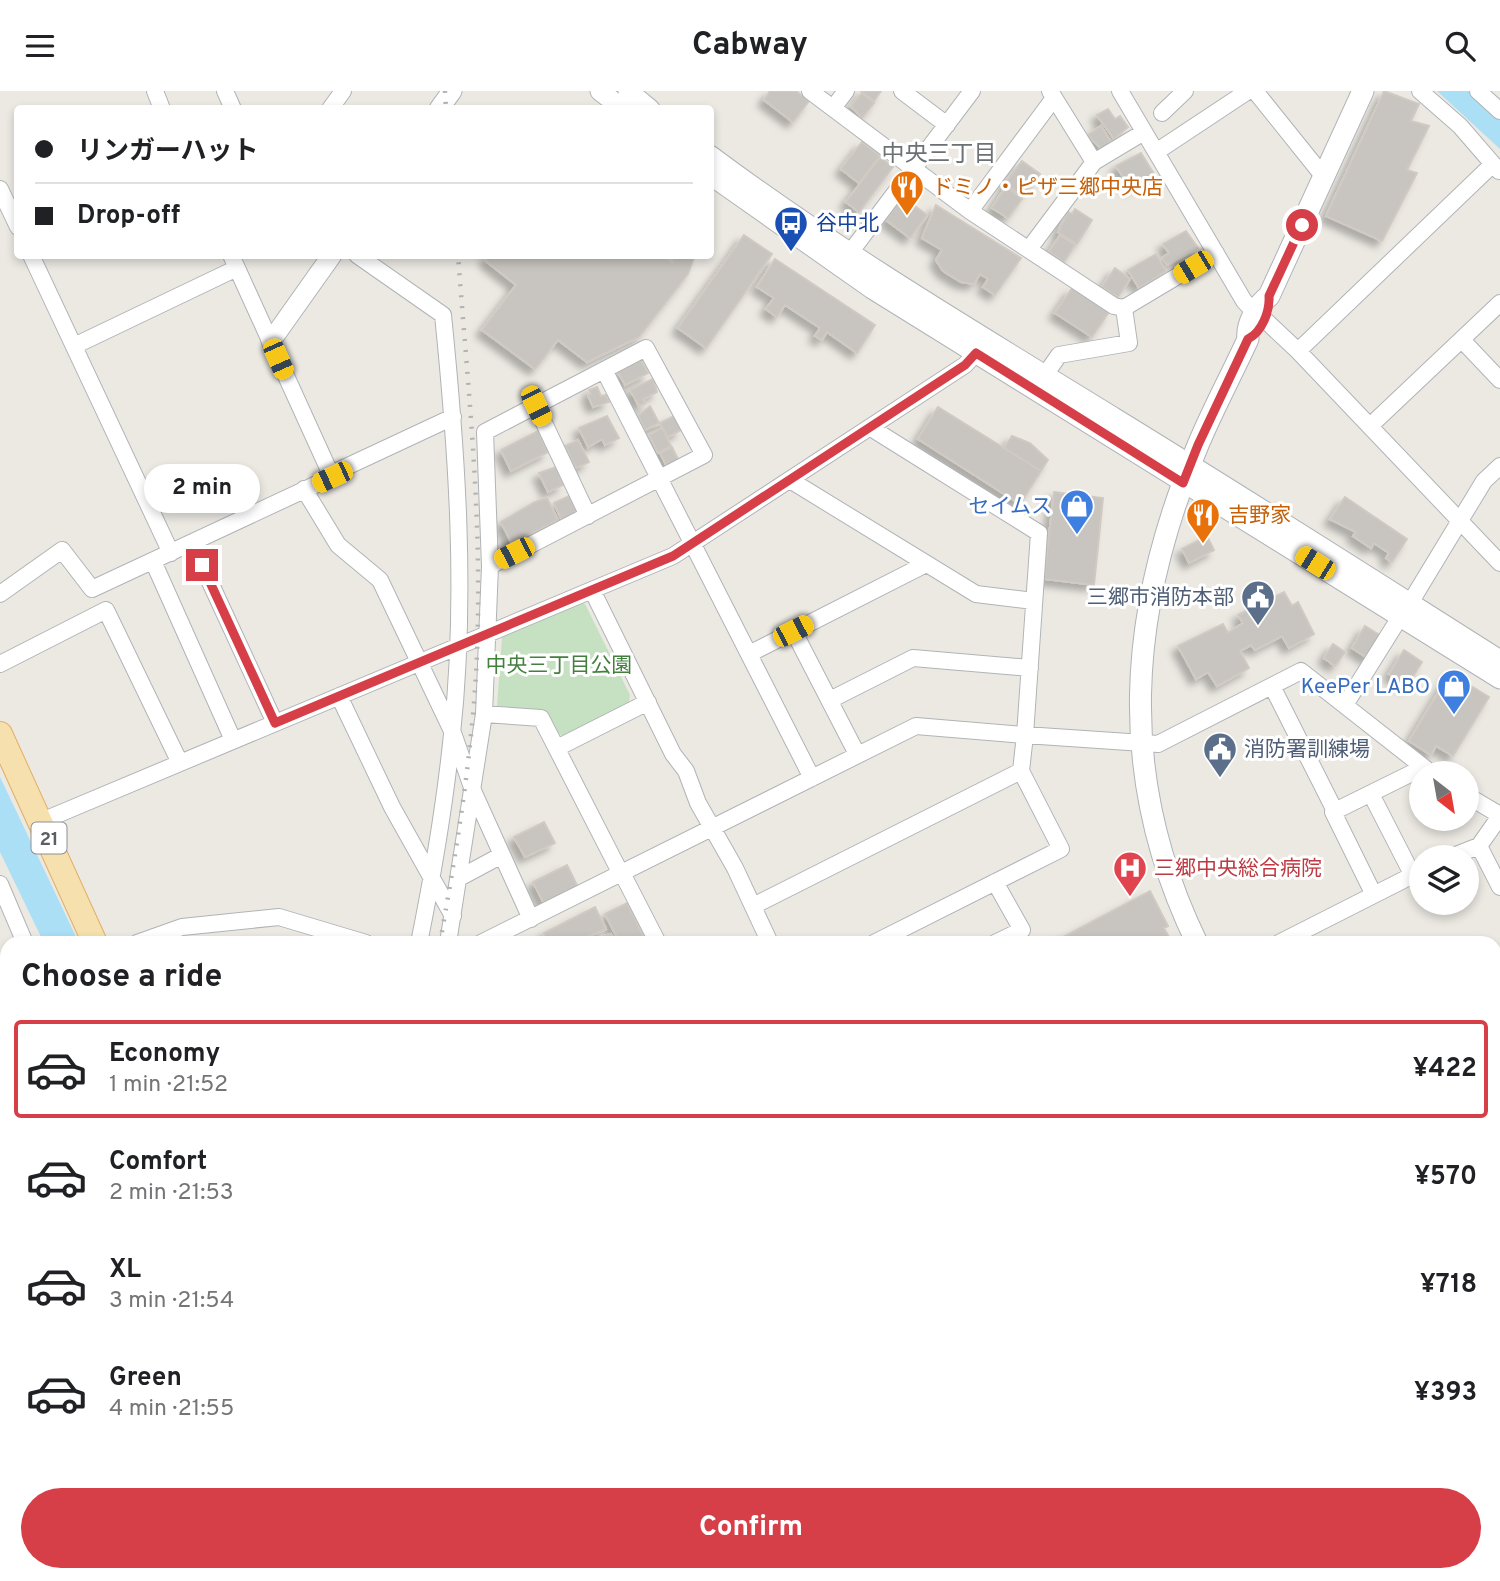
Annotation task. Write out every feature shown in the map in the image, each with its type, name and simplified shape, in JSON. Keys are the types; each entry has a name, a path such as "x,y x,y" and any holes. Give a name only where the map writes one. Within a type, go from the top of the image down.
{"main road":[{"path":"1194,936 1168,874 1157,838 1140,744 1140,665 1145,620 1159,555 1187,473 1248,339 1256,335 1260,316 1270,307 1269,296 1363,91"},
{"name":"21","path":"0,734 42,821 92,936"}],"street":[{"path":"600,91 618,105"},
{"path":"628,91 645,105"},
{"path":"810,91 970,211 1114,306 1124,308 1216,253"},
{"path":"832,108 846,91"},
{"path":"901,91 947,125"},
{"path":"849,254 972,91"},
{"path":"1120,91 1144,132 1162,149 1248,308 1298,351 1500,563"},
{"path":"1162,113 1185,91"},
{"path":"1162,149 1248,91"},
{"path":"1255,91 1324,177"},
{"path":"1298,351 1497,168 1460,126 1420,91"},
{"path":"1478,91 1500,111"},
{"path":"970,211 1052,95 1094,162"},
{"path":"1028,249 1094,162 1144,132"},
{"path":"714,158 849,254 1045,375 1187,473 1405,610 1500,679"},
{"path":"714,178 807,246 976,353 1187,473"},
{"path":"6,200 14,218"},
{"path":"32,259 171,553"},
{"path":"271,341 329,259"},
{"path":"362,259 443,315 453,417 458,518 453,733 432,879 420,936"},
{"path":"74,346 234,262 331,474"},
{"path":"1370,426 1500,303"},
{"path":"1045,375 1059,355 1129,343 1124,308"},
{"path":"1462,339 1500,380"},
{"path":"449,936 461,877 484,715 489,634 485,432 646,348 704,455 489,566"},
{"path":"42,821 673,556 871,428 965,365 976,353"},
{"path":"604,370 811,778"},
{"path":"536,406 588,516"},
{"path":"0,594 61,550 92,589 332,477 331,474 453,417"},
{"path":"871,428 1039,533 1021,771 1061,849 888,936"},
{"path":"1345,705 1484,481 1500,466"},
{"path":"790,480 976,594 1034,601"},
{"path":"304,489 338,545 380,580 453,733 474,793 531,919"},
{"path":"192,543 275,723"},
{"path":"153,561 233,740"},
{"path":"749,654 926,564"},
{"path":"592,590 767,936"},
{"path":"0,664 106,610 180,763"},
{"path":"1405,610 1500,660"},
{"path":"793,631 857,754"},
{"path":"830,700 913,659 1030,669"},
{"path":"496,936 916,726 1158,744 1301,671 1414,761"},
{"path":"1272,686 1373,893"},
{"path":"339,696 393,807 453,916"},
{"path":"557,748 648,702"},
{"path":"484,715 541,718 655,936"},
{"path":"753,906 1021,771"},
{"path":"1335,811 1409,774"},
{"path":"1371,793 1409,859"},
{"path":"1479,803 1500,816 1479,846 1500,887"},
{"path":"461,877 502,855"},
{"path":"1292,936 1409,877"},
{"path":"995,882 1022,930 1010,936"},
{"path":"0,884 22,936"},
{"path":"157,936 182,927 279,917 343,936"}],"green space":[{"name":"中央三丁目公園","path":"581,603 585,604 630,695 629,702 564,736 558,734 546,712 497,706 502,637"}],"water":[{"path":"1437,91 1472,91 1500,118 1500,149"},
{"path":"0,777 76,936 41,936 0,852"}],"building":[{"path":"770,91 796,91 809,101 793,122 764,100"},
{"path":"861,91 881,91 874,101"},
{"path":"1384,91 1419,104 1411,121 1429,126 1407,170 1417,173 1382,241 1326,216"},
{"path":"862,93 874,103 862,118 851,106"},
{"path":"1108,109 1115,119 1120,116 1128,127 1114,139 1097,115"},
{"path":"1101,126 1111,142 1101,149 1088,135"},
{"path":"862,142 880,156 859,183 841,169"},
{"path":"1141,153 1154,174 1130,188 1116,166"},
{"path":"880,157 893,167 859,212 846,202"},
{"path":"1022,161 1040,174 1022,196 1005,183"},
{"path":"1006,186 1022,199 1008,218 992,208"},
{"path":"903,197 927,215 910,238 886,220"},
{"path":"936,205 1021,258 995,295 983,287 988,279 980,274 974,284 961,282 943,271 936,260 942,250 922,238"},
{"path":"1075,209 1092,220 1077,244 1058,232 1068,212 1072,214"},
{"path":"1186,231 1198,248 1167,265 1162,258 1169,253 1163,244"},
{"path":"744,235 772,254 706,348 678,328"},
{"path":"1060,235 1075,245 1064,262 1049,252"},
{"path":"1156,254 1166,271 1139,288 1128,270"},
{"path":"487,259 668,259 672,262 672,259 694,259 688,274 639,337 587,362 558,340 535,369 482,330 516,285"},
{"path":"775,259 875,325 857,353 827,332 822,340 815,336 820,328 785,305 777,317 766,309 774,298 757,287"},
{"path":"1115,268 1130,279 1118,297 1102,287"},
{"path":"1072,288 1109,312 1092,337 1055,313"},
{"path":"641,360 648,373 625,385 618,372"},
{"path":"653,379 657,392 643,399 645,403 639,406 630,390"},
{"path":"597,387 601,396 606,395 609,402 593,407 588,395 591,394 589,390"},
{"path":"650,406 659,423 645,430 638,416"},
{"path":"938,407 1041,471 1020,504 918,439"},
{"path":"607,416 619,438 605,445 602,439 588,447 579,428"},
{"path":"674,416 681,430 668,437 660,423"},
{"path":"662,428 671,446 658,453 649,435"},
{"path":"538,431 548,452 511,471 501,450"},
{"path":"1012,436 1030,443 1048,460 1041,471 1004,448"},
{"path":"578,440 589,462 576,468 565,446"},
{"path":"672,447 679,461 667,467 660,453"},
{"path":"556,467 563,485 548,492 539,473"},
{"path":"1054,492 1103,498 1094,585 1044,579"},
{"path":"569,496 577,512 562,521 554,503"},
{"path":"1345,497 1407,539 1392,562 1386,558 1389,553 1374,543 1371,548 1353,536 1356,532 1330,519"},
{"path":"547,498 558,520 512,544 501,522"},
{"path":"1207,536 1214,550 1189,563 1182,549"},
{"path":"1284,592 1292,606 1298,602 1314,634 1289,648 1282,636 1255,650 1251,645 1240,651 1249,668 1217,686 1208,672 1196,679 1178,646 1223,624 1228,633 1243,623 1238,615"},
{"path":"1365,626 1383,637 1369,659 1352,648"},
{"path":"1333,644 1345,652 1335,666 1324,658"},
{"path":"1404,650 1422,662 1407,686 1389,674"},
{"path":"1450,673 1489,697 1453,756 1436,746 1431,755 1409,741"},
{"path":"544,822 555,843 525,857 514,837"},
{"path":"567,865 578,887 544,904 533,882"},
{"path":"1150,891 1168,926 1164,928 1168,936 1065,936"},
{"path":"627,903 644,936 616,936 605,914"},
{"path":"595,907 606,929 589,936 545,936 544,933"}],"railway":[{"path":"445,91 446,105"},
{"path":"441,936 471,740 477,657 475,481 458,259"}],"place":[{"name":"ドミノ・ピザ三郷中央店","path":"907,217"},
{"name":"谷中北","path":"791,253"},
{"name":"セイムス","path":"1077,536"},
{"name":"吉野家","path":"1203,545"},
{"name":"三郷市消防本部","path":"1258,627"},
{"name":"KeePer LABO","path":"1454,716"},
{"name":"消防署訓練場","path":"1220,779"},
{"name":"三郷中央総合病院","path":"1130,898"}],"district":[{"name":"中央三丁目","path":"939,153"}],"route":[{"path":"202,565 275,723 673,556 871,428 965,365 976,353 1183,483 1248,339 1256,335 1270,307 1269,296 1302,225"}]}
